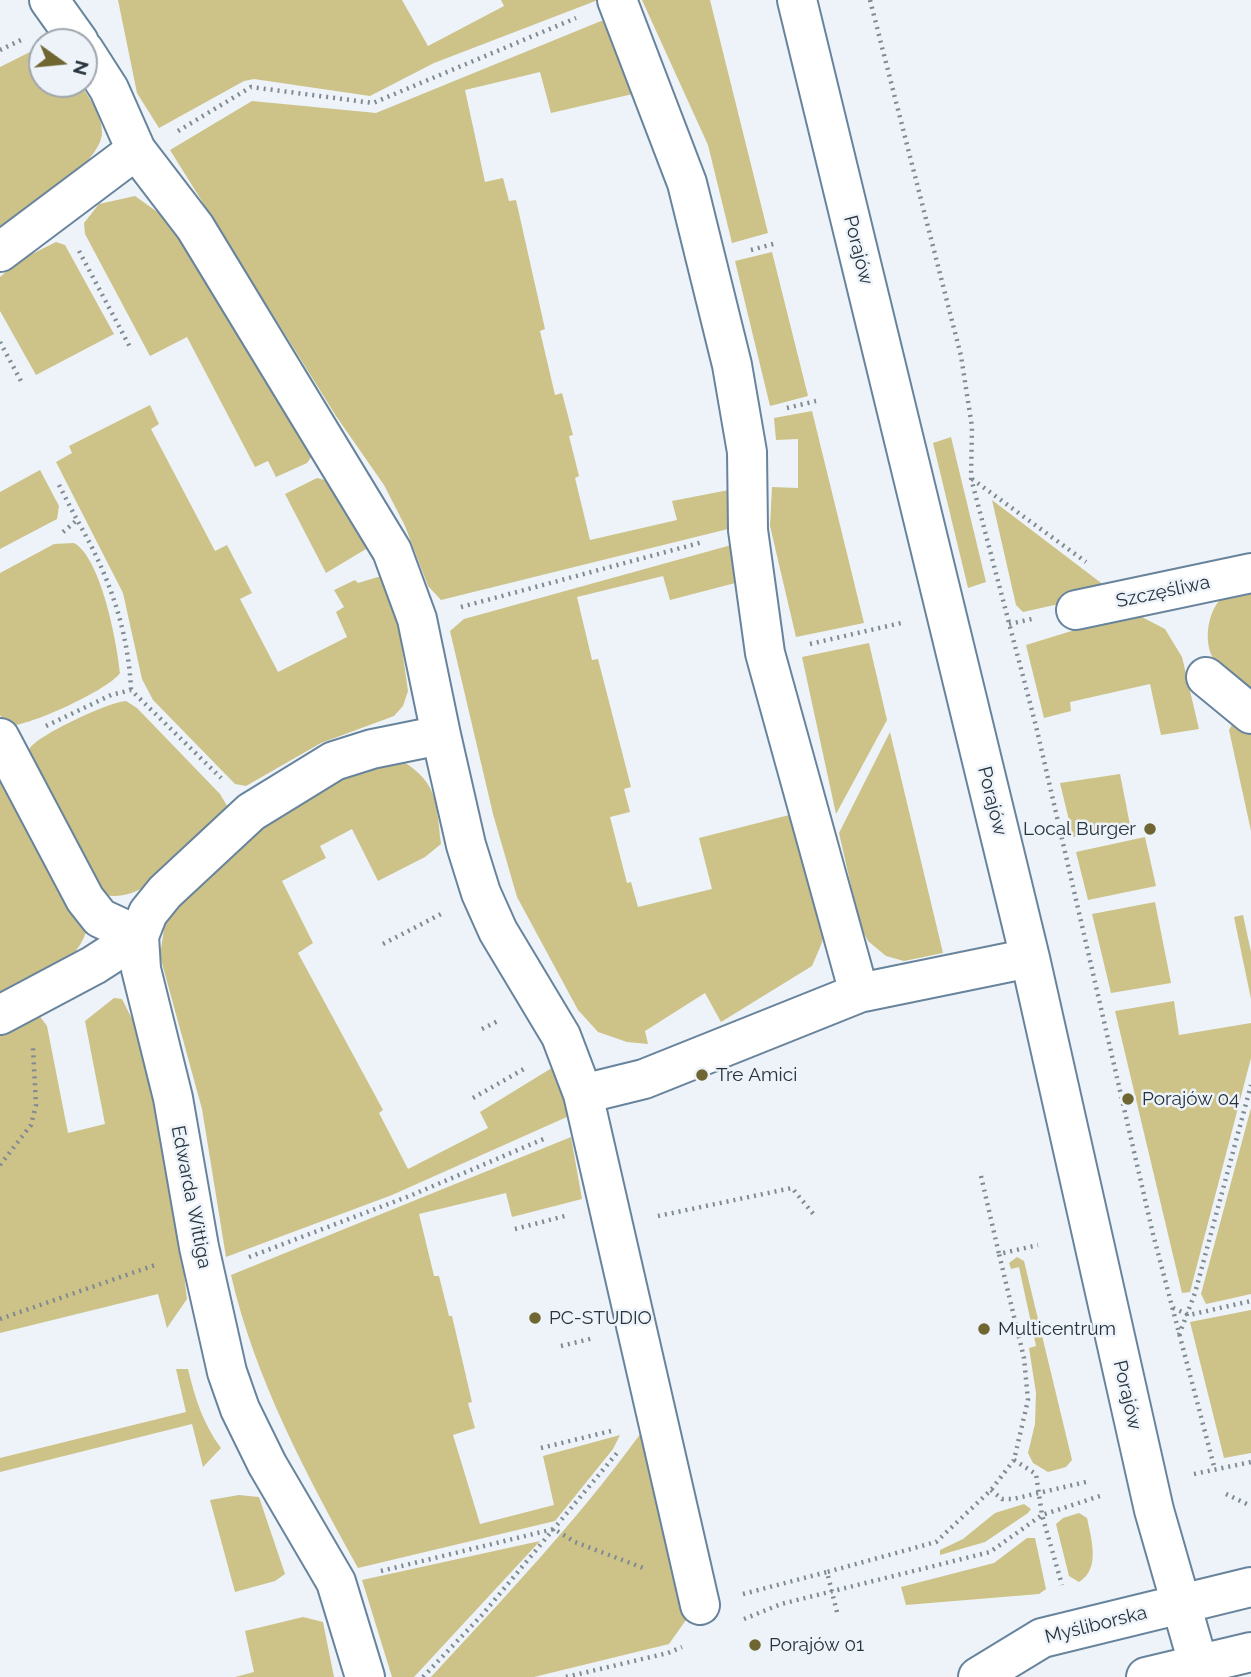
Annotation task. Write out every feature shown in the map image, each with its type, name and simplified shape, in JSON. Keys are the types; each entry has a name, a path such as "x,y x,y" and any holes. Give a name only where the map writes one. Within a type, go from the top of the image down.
{"street":[{"path":"49,0 70,28"},
{"path":"80,28 81,0"},
{"path":"617,0 687,183 732,365 747,452 748,530 765,653 859,993"},
{"name":"Porajów","path":"797,0 1030,958 1071,1154 1148,1483 1181,1604"},
{"path":"98,72 153,143 195,227 337,456 392,551 417,619 466,845 481,893 498,931 565,1046 586,1109 613,1226 648,1416 698,1595"},
{"path":"0,252 153,143"},
{"name":"Szczęśliwa","path":"1076,610 1251,573"},
{"path":"1206,677 1251,714"},
{"path":"13,1009 139,936 148,913 165,892 251,812 334,761 372,749 441,735"},
{"path":"1,744 85,900 100,918 139,936"},
{"name":"Edwarda Wittiga","path":"139,936 141,969 173,1098 202,1261 227,1372 240,1409 267,1464 336,1582 365,1677"},
{"path":"586,1109 644,1079 859,993 1030,958"},
{"name":"Myśliborska","path":"978,1677 1042,1638 1251,1587"},
{"path":"1181,1604 1200,1671"},
{"path":"1146,1677 1200,1671 1251,1651"}],"path":[{"path":"153,143 251,87 373,103 617,0"},
{"path":"870,0 961,356 972,426 971,478 1036,726 1178,1336 1214,1470"},
{"path":"97,285 131,349"},
{"path":"0,342 22,383"},
{"path":"971,478 1135,598"},
{"path":"59,485 103,564 114,596 130,665 131,690 251,812"},
{"path":"63,533 78,520"},
{"path":"456,609 748,530"},
{"path":"765,653 873,631 1002,597"},
{"path":"1,744 111,695 131,690"},
{"path":"383,944 481,893"},
{"path":"0,1165 31,1125 36,1105 34,1055 13,1009"},
{"path":"473,1098 565,1046"},
{"path":"1178,1336 1189,1315 1251,1085"},
{"path":"0,1318 126,1277 202,1261 412,1195 569,1128 586,1109"},
{"path":"336,1582 554,1529 575,1542 698,1595 827,1572 936,1542 991,1490 1014,1460 1028,1400 1024,1359 981,1176"},
{"path":"613,1226 792,1188 815,1216"},
{"path":"999,1254 1038,1245"},
{"path":"1172,1308 1189,1315 1251,1301"},
{"path":"541,1448 648,1416"},
{"path":"423,1677 482,1615 648,1416"},
{"path":"1014,1460 1037,1475 1042,1515"},
{"path":"736,1622 781,1605 990,1552 1042,1515 1148,1483 1251,1462"},
{"path":"991,1490 1002,1499 1013,1499 1090,1481"},
{"path":"1226,1493 1251,1506"},
{"path":"827,1572 837,1612"},
{"path":"566,1677 668,1653 691,1642"}],"shaded area":[{"path":"118,0 402,0 428,46 504,6 501,0 598,0 434,63 370,96 254,79 244,81 159,128 137,93"},
{"path":"642,0 710,0 768,233 732,243 708,145"},
{"path":"601,21 606,22 637,93 551,113 540,72 465,90 485,182 503,178 509,201 516,200 545,329 540,331 555,395 562,393 573,435 569,436 579,476 575,478 590,540 677,520 672,501 734,489 736,527 441,600 428,586 405,526 384,485 336,416 170,150 252,101 376,113"},
{"path":"28,53 28,98 89,98 98,113 102,133 89,159 76,172 43,199 0,228 0,67"},
{"path":"135,196 170,221 312,456 307,463 276,477 268,461 255,467 187,337 150,356 85,234 84,223 99,204"},
{"path":"56,242 65,245 114,334 36,375 0,311 0,277 18,261"},
{"path":"772,252 808,396 770,406 735,261"},
{"path":"150,405 159,424 151,429 215,551 227,545 252,593 240,599 278,672 347,637 336,612 344,607 334,590 355,580 358,583 391,573 402,628 400,634 408,691 403,706 394,716 321,743 246,786 235,784 153,700 142,679 123,593 56,462 72,453 69,446"},
{"path":"812,411 864,623 796,637 770,526 772,487 798,488 798,439 776,440 774,418"},
{"path":"951,437 986,582 968,588 933,443"},
{"path":"40,470 59,506 57,519 0,549 0,492"},
{"path":"317,478 333,482 371,546 326,573 285,494"},
{"path":"992,500 1113,592 1023,612 1016,605"},
{"path":"74,543 84,552 100,583 111,622 120,673 101,688 68,706 33,720 8,726 0,715 0,573 54,544"},
{"path":"735,544 739,582 670,600 663,576 577,597 592,660 598,659 631,787 624,789 630,812 610,817 627,883 631,882 638,907 712,889 699,838 793,814 826,929 812,966 721,1022 705,993 645,1031 648,1044 627,1042 598,1032 578,1010 517,897 493,814 450,631 464,619"},
{"path":"1251,586 1251,695 1215,661 1208,644 1208,634 1212,613 1222,597"},
{"path":"1140,616 1165,629 1182,657 1199,729 1161,735 1150,684 1070,702 1071,711 1044,718 1026,645 1104,621"},
{"path":"869,643 887,720 836,814 802,657"},
{"path":"126,701 137,708 220,794 229,809 189,852 156,880 139,890 122,895 105,895 27,759 30,748 36,742 60,727"},
{"path":"1233,723 1251,728 1251,831 1229,730"},
{"path":"890,732 943,953 904,961 886,956 868,941 860,925 839,833"},
{"path":"402,761 423,778 434,796 441,844 425,857 378,881 352,829 320,846 326,858 282,881 313,943 298,953 383,1110 379,1113 408,1169 488,1128 480,1112 555,1066 569,1116 392,1195 226,1257 202,1109 160,956 165,922 237,845 290,805 333,780"},
{"path":"0,766 89,921 77,950 67,961 42,980 0,1004"},
{"path":"1120,774 1130,825 1073,837 1060,783"},
{"path":"1145,837 1156,886 1088,900 1076,852"},
{"path":"1155,902 1171,983 1111,993 1092,914"},
{"path":"1243,915 1251,952 1251,999 1234,917"},
{"path":"114,998 122,999 137,1029 174,1193 187,1299 167,1328 158,1294 0,1333 0,1030 35,1010 47,1026 68,1133 105,1124 85,1021"},
{"path":"1174,1001 1179,1035 1251,1023 1251,1058 1190,1292 1182,1293 1115,1011"},
{"path":"1251,1108 1251,1294 1206,1304 1201,1294"},
{"path":"571,1137 582,1199 512,1217 506,1193 419,1214 434,1276 439,1276 449,1316 452,1316 472,1402 468,1403 475,1428 453,1435 480,1524 554,1505 543,1456 620,1435 613,1449 555,1521 358,1568 284,1426 254,1352 231,1275"},
{"path":"1017,1257 1024,1261 1072,1460 1066,1467 1048,1472 1033,1463 1028,1453 1035,1424 1036,1393 1029,1348 1036,1346 1019,1267 1011,1269 1009,1263"},
{"path":"1251,1310 1251,1453 1224,1458 1190,1322"},
{"path":"176,1369 188,1369 200,1410 221,1448 203,1467 192,1424 0,1472 0,1458 186,1412"},
{"path":"641,1433 686,1620 669,1644 534,1677 431,1677 566,1528"},
{"path":"239,1495 259,1497 285,1574 275,1581 235,1592 210,1500"},
{"path":"1024,1504 1031,1509 1028,1513 985,1542 940,1555 940,1550 963,1539 995,1513"},
{"path":"1079,1513 1087,1518 1093,1553 1090,1569 1079,1582 1069,1576 1056,1524 1063,1518"},
{"path":"1027,1538 1035,1538 1046,1589 1039,1594 906,1605 901,1587 994,1563"},
{"path":"540,1541 414,1677 392,1677 362,1580"},
{"path":"303,1617 323,1622 334,1677 235,1677 254,1672 245,1631"}],"place":[{"name":"Local Burger","path":"1150,829"},
{"name":"Tre Amici","path":"702,1075"},
{"name":"Porajów 04","path":"1128,1099"},
{"name":"PC-STUDIO","path":"535,1318"},
{"name":"Multicentrum","path":"984,1329"},
{"name":"Porajów 01","path":"755,1645"}]}
